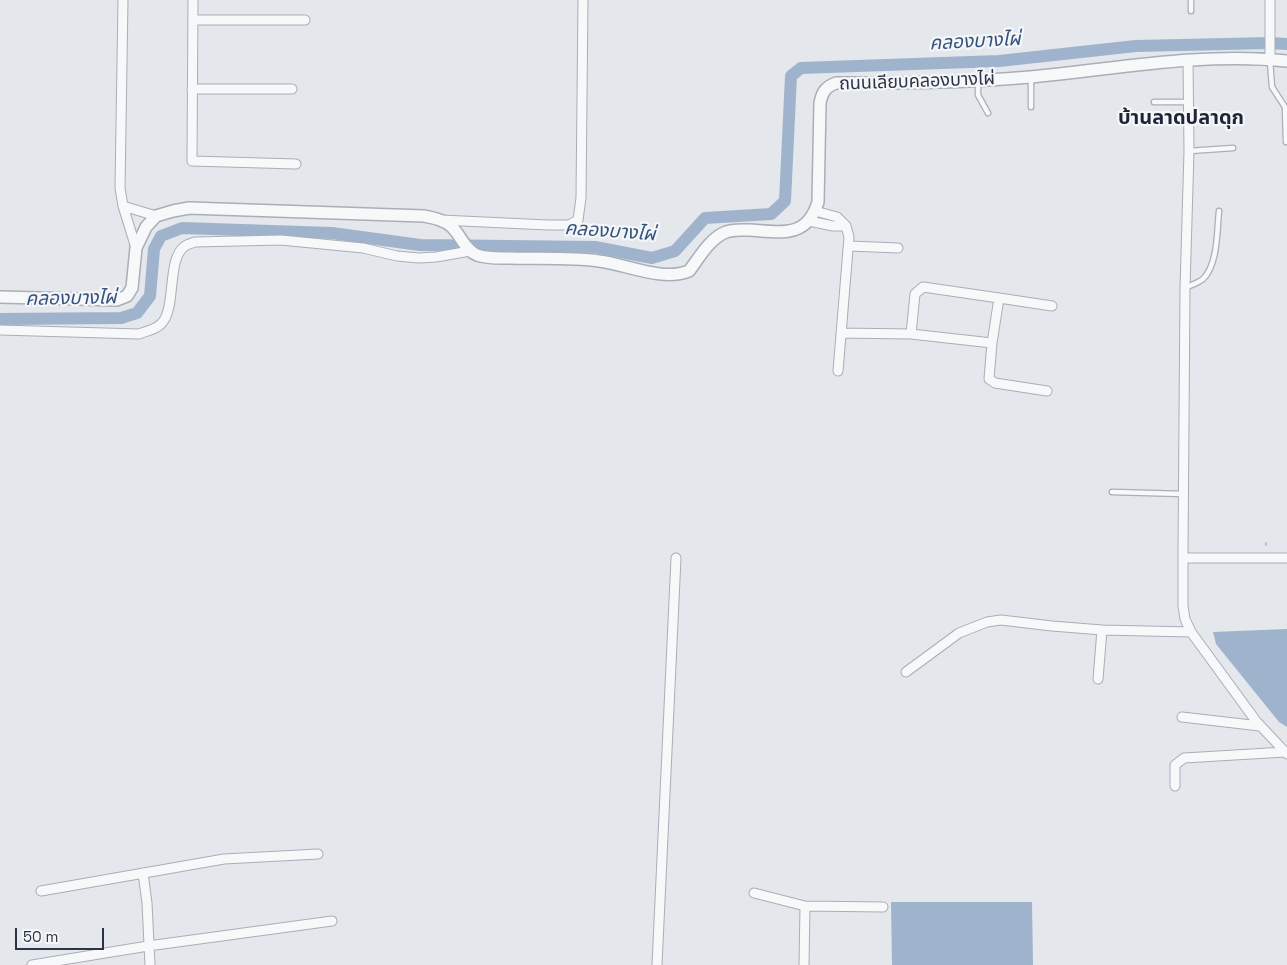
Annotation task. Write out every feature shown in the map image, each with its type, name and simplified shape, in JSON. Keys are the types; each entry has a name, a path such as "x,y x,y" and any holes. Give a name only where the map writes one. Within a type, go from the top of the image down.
{"street":[{"path":"123,0 120,188 123,206 136,248"},
{"path":"193,0 192,162 296,164"},
{"path":"0,297 117,300 126,296 132,288 136,248 146,227 156,216 190,208 424,216 439,219 569,225 578,220 581,198 582,0"},
{"path":"1270,0 1271,56"},
{"path":"192,20 305,20"},
{"name":"ถนนเลียบคลองบางไผ่","path":"812,216 818,202 820,103 822,93 828,86 836,83 1031,77 1163,61 1271,56 1287,61"},
{"path":"1188,60 1189,151 1185,288 1183,606 1185,619 1192,632 1260,726 1286,753"},
{"path":"192,89 292,89"},
{"path":"123,206 156,216"},
{"path":"439,219 451,226 468,249 484,258 580,259 601,261 630,269 661,274 689,271 709,245 726,231 790,232 800,228 812,216 833,226 846,226 849,246 838,371"},
{"path":"0,330 139,334 155,328 162,323 167,314 174,268 179,253 183,247 195,242 281,240 363,248 397,256 419,258 436,257 468,249"},
{"path":"849,246 898,248"},
{"path":"910,334 915,294 923,287 1052,306"},
{"path":"999,298 989,379 994,383 1047,391"},
{"path":"841,333 910,334 992,343"},
{"path":"657,965 676,558"},
{"path":"1183,558 1287,558"},
{"path":"906,672 959,632 988,622 1001,620 1102,630 1192,632"},
{"path":"1098,679 1102,630"},
{"path":"1182,716 1260,726"},
{"path":"1175,786 1175,765 1184,758 1286,753"},
{"path":"41,891 224,859 318,854"},
{"path":"143,873 147,903 150,965"},
{"path":"754,893 805,906 883,907"},
{"path":"804,965 805,906"},
{"path":"32,965 148,946 332,921"}],"lane":[{"path":"1191,0 1191,11"},
{"path":"1271,56 1272,87 1285,107 1286,142"},
{"path":"1031,77 1031,107"},
{"path":"978,80 978,95 988,113"},
{"path":"1154,102 1189,102"},
{"path":"1189,151 1233,148"},
{"path":"1185,288 1198,282 1210,271 1219,211"},
{"path":"1112,492 1184,494"}],"water":[{"path":"1287,629 1287,727 1279,722 1216,644 1213,632"},
{"path":"891,902 1032,902 1033,965 892,965"}],"waterway":[{"name":"คลองบางไผ่","path":"0,319 121,318 137,313 150,296 154,249 161,236 182,228 332,233 420,245 595,247 652,258 675,251 705,218 771,214 785,201 791,76 801,68 999,61 1136,46 1287,44"}],"district":[{"name":"บ้านลาดปลาดุก","path":"1181,119"}]}
